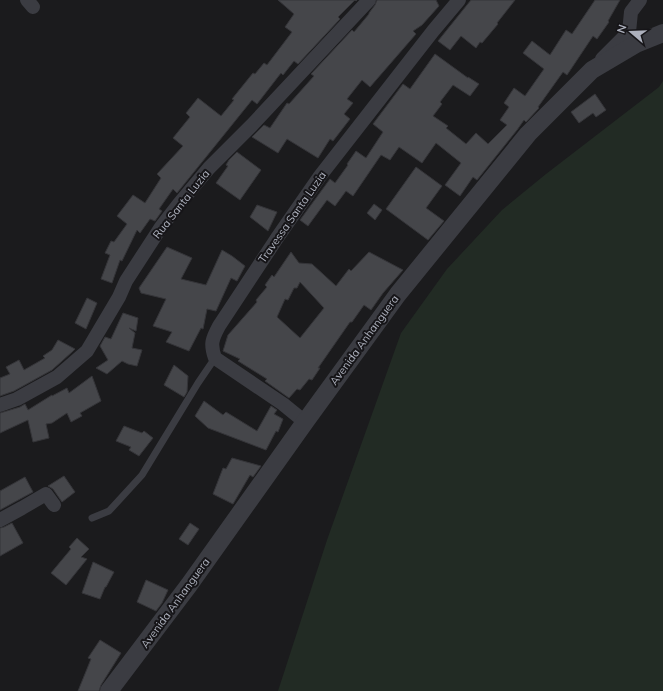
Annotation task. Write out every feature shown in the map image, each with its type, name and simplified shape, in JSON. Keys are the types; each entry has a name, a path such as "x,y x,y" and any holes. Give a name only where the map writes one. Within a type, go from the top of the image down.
{"street":[{"name":"Rua Santa Luzia","path":"0,405 17,399 57,377 87,351 119,297 126,281 161,227 178,205 209,168 252,125 369,0"},
{"name":"Travessa Santa Luzia","path":"215,358 212,350 213,338 219,326 276,238 320,176 459,0"},
{"path":"592,70 629,32 631,12 640,0"},
{"name":"Avenida Anhanguera","path":"109,691 189,585 398,294 528,134 592,70 636,44 663,33"},
{"path":"215,358 283,404 305,422"},
{"path":"0,520 46,494 54,505"}],"lane":[{"path":"92,518 109,511 142,475 215,358"}],"shaded area":[{"path":"663,81 663,691 278,691 327,540 401,333 447,269 502,210 546,174 659,87"}],"building":[{"path":"278,0 355,0 338,17 340,19 298,64 294,61 283,75 281,73 257,104 252,100 177,193 173,189 159,209 162,211 155,221 150,219 140,233 137,230 122,261 120,260 112,283 101,279 110,255 105,253 111,241 114,242 127,224 117,216 133,195 145,203 161,178 157,174 183,146 173,138 190,117 186,113 198,98 221,116 234,100 232,99 253,73 255,74 264,63 267,65 292,32 285,27 294,14"},
{"path":"377,0 436,0 439,6 422,25 413,31 416,34 370,87 362,80 347,99 353,103 344,114 350,119 333,141 330,139 318,158 287,139 278,153 252,137 264,125 270,128 287,103 289,104 314,76 311,74 352,30 354,32 369,14"},
{"path":"471,0 515,0 497,23 498,24 476,48 461,36 450,50 438,41"},
{"path":"595,0 620,0 608,21 609,22 597,39 593,36 567,75 563,72 538,107 539,108 526,122 524,120 477,180 473,177 460,196 445,185 461,163 436,143 422,163 399,147 390,160 381,155 353,196 346,191 335,206 327,200 308,226 300,220 330,179 335,183 356,151 366,158 383,132 373,124 403,84 410,89 435,54 468,78 479,84 470,96 453,85 440,102 442,104 433,116 448,126 446,128 466,144 476,133 488,144 507,125 500,120 509,107 504,103 514,88 525,96 544,69 523,53 532,41 550,55 566,30 572,34"},
{"path":"595,94 606,110 596,117 593,113 579,123 571,112"},
{"path":"237,152 261,170 240,200 216,183 228,166 226,165 229,160"},
{"path":"416,167 442,186 426,208 444,221 428,240 386,209"},
{"path":"374,204 382,210 375,220 367,213"},
{"path":"257,205 277,212 268,231 250,217"},
{"path":"167,247 192,258 181,279 206,285 222,250 245,266 237,281 231,278 216,311 207,309 203,329 201,328 189,351 166,342 172,332 153,326 166,299 141,293 139,288"},
{"path":"291,252 299,263 312,264 336,286 349,269 351,271 369,252 403,270 383,293 371,310 364,305 352,322 350,322 318,368 320,368 312,380 309,379 300,390 297,389 289,398 265,381 267,379 238,361 240,359 223,351 228,335 257,302 256,300 267,287 265,285 272,275 274,277","holes":["300,282 324,308 300,338 277,317 285,299 288,300 294,288 297,288"]},
{"path":"87,298 97,303 86,329 75,323"},
{"path":"123,313 138,318 136,331 129,328 135,333 132,348 142,350 137,366 122,361 107,374 96,368 108,360 100,346 105,337 111,339"},
{"path":"58,340 75,349 52,370 14,391 0,396 0,378 10,374 6,367 19,360 24,370 45,358 43,356 52,350"},
{"path":"174,365 188,376 187,392 184,397 164,385"},
{"path":"92,376 101,401 80,413 82,416 71,422 67,413 52,423 46,424 49,438 33,442 28,420 0,433 0,413 25,404 28,410 52,395 67,388 69,393"},
{"path":"204,401 223,415 226,412 257,431 271,406 277,410 274,414 283,419 278,432 276,431 266,450 208,428 195,416"},
{"path":"124,426 142,433 144,431 153,438 139,456 129,450 131,447 116,441"},
{"path":"232,458 261,466 253,477 250,475 233,504 213,494 223,468 226,469"},
{"path":"64,476 75,492 62,502 53,489 48,486"},
{"path":"25,477 33,492 0,510 0,491"},
{"path":"12,523 23,543 0,556 0,528"},
{"path":"190,523 199,529 188,545 179,539"},
{"path":"77,538 89,549 81,557 87,559 66,585 51,573 71,549 69,547"},
{"path":"93,562 114,572 100,599 82,593"},
{"path":"146,580 168,590 162,603 156,611 137,602"},
{"path":"100,640 121,653 101,685 99,691 78,691 91,659 88,658"}]}
